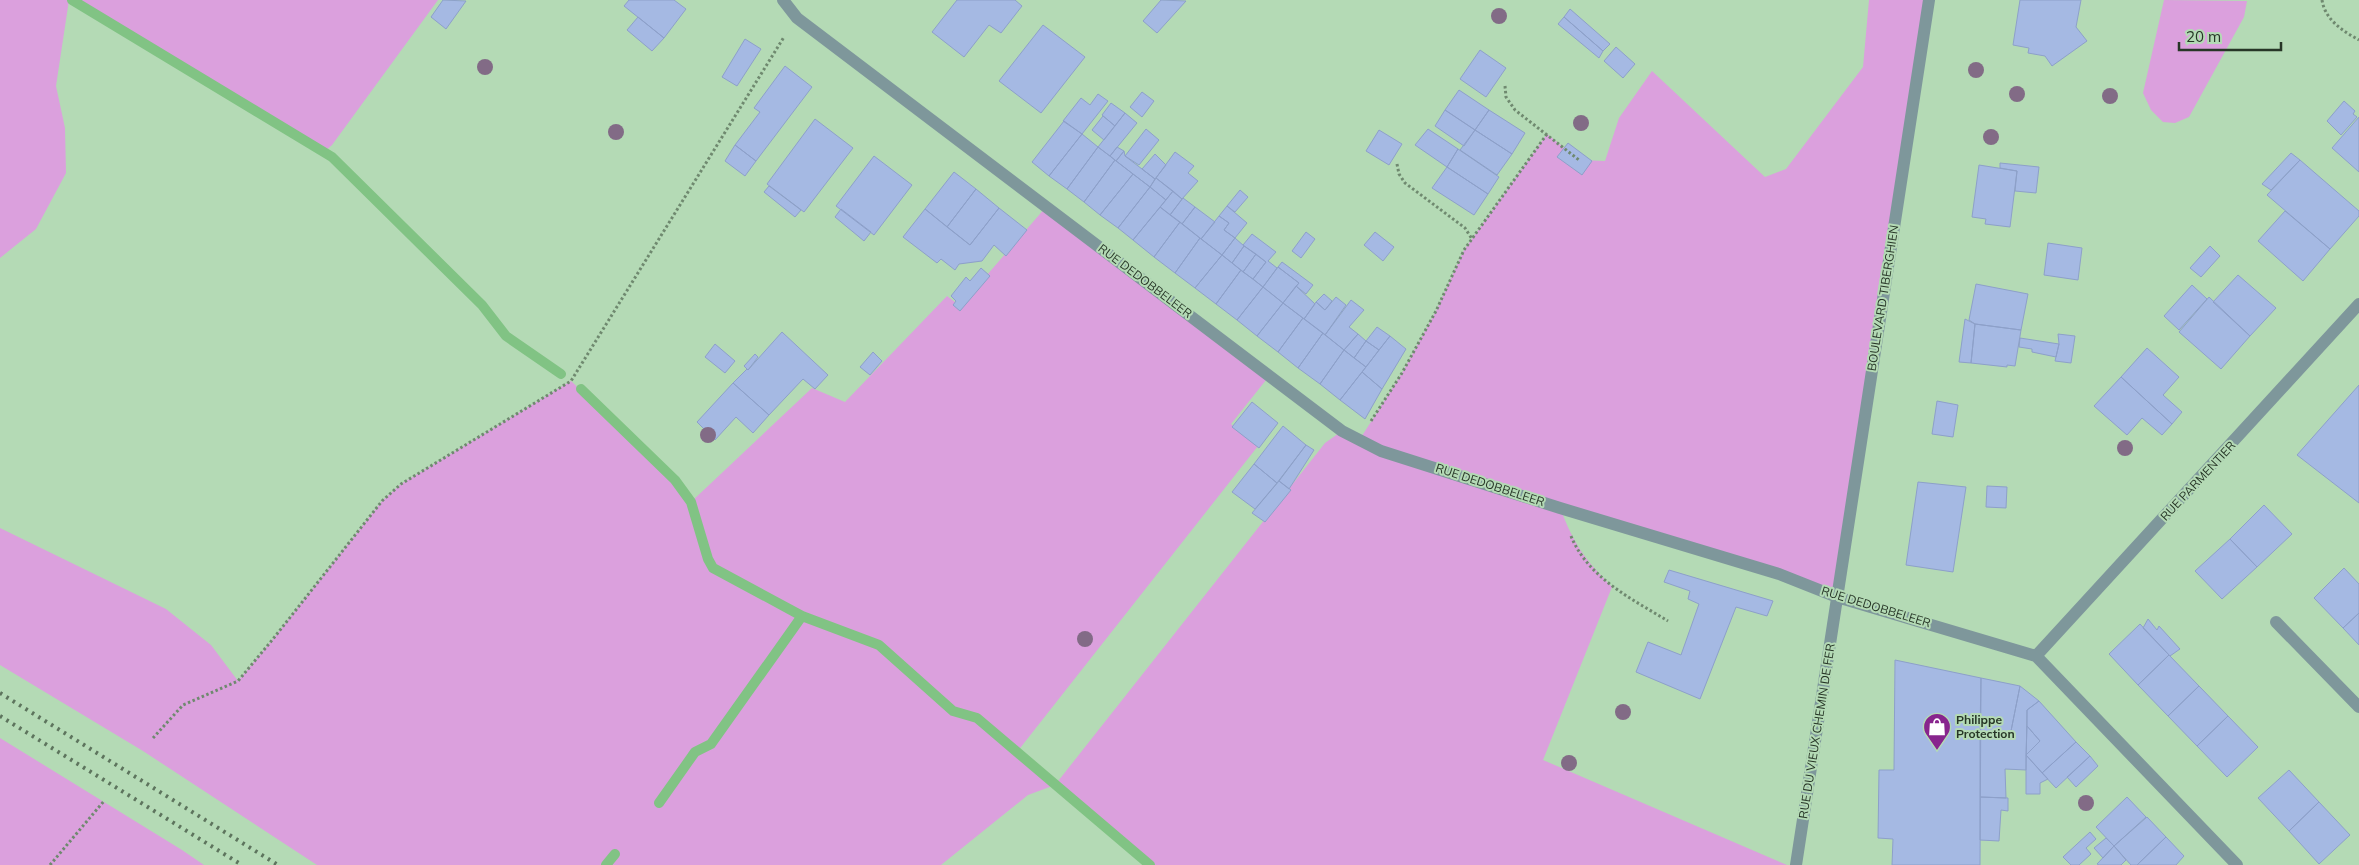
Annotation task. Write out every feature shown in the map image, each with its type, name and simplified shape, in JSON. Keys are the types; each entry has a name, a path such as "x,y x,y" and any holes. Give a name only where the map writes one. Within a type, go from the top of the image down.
{"street":[{"name":"BOULEVARD TIBERGHIEN","path":"1837,597 1930,0"},
{"name":"RUE DEDOBBELEER","path":"784,1 797,18 1342,430 1381,451 1560,508 1779,574 1837,597 2036,656 2237,865"},
{"name":"RUE PARMENTIER","path":"2036,656 2359,304"},
{"name":"RUE DU VIEUX CHEMIN DE FER","path":"1796,865 1837,597"},
{"path":"2276,622 2359,707"}],"path":[{"path":"2322,0 2332,20 2340,30 2359,40"},
{"path":"153,738 183,705 238,681 273,640 382,501 401,484 571,381 782,39 797,18"},
{"path":"1505,86 1506,97 1516,110 1579,160"},
{"path":"1359,440 1402,373 1472,239 1547,134"},
{"path":"1397,164 1404,184 1465,228 1472,239"},
{"path":"1560,508 1572,540 1583,557 1612,587 1668,621"},
{"path":"50,865 104,801"}],"shaded area":[{"path":"0,0 69,0 56,86 65,128 66,173 36,229 0,258"},
{"path":"72,0 438,0 332,145 324,152"},
{"path":"1869,0 1929,0 1837,597 1560,508 1581,551 1612,587 1543,760 1787,865 1150,865 1055,785 1325,443 1342,431 1360,439 1402,373 1436,311 1464,250 1547,134 1579,160 1605,161 1619,118 1652,71 1765,177 1786,169 1863,67"},
{"path":"2164,0 2247,1 2244,17 2189,117 2175,123 2163,122 2151,110 2143,93"},
{"path":"1046,207 1270,375 1231,424 1258,446 1017,752 1055,785 1028,795 941,865 317,865 143,751 0,665 0,528 166,609 211,645 238,681 382,501 401,484 571,381 675,480 691,502 812,388 845,402 947,296 960,306"},
{"path":"0,738 182,850 204,865 0,865"}],"building":[{"path":"443,0 466,1 446,29 431,17"},
{"path":"629,0 674,0 686,9 664,38 624,6"},
{"path":"957,0 1015,0 1022,6 1001,33 989,25 964,57 932,32"},
{"path":"1161,0 1186,1 1157,33 1143,21"},
{"path":"2020,0 2081,0 2076,27 2087,41 2052,66 2045,56 2028,53 2029,48 2013,45"},
{"path":"1570,9 1610,44 1603,51 1564,17"},
{"path":"638,17 664,38 652,51 627,30"},
{"path":"1564,17 1603,51 1599,58 1558,24"},
{"path":"1043,25 1085,57 1041,113 999,81"},
{"path":"745,39 761,49 737,86 722,77"},
{"path":"1616,47 1635,64 1623,78 1604,61"},
{"path":"1480,50 1506,68 1486,97 1460,79"},
{"path":"785,66 812,87 756,161 735,145 760,112 754,108"},
{"path":"1459,90 1489,110 1475,130 1445,110"},
{"path":"1142,92 1154,101 1142,117 1130,107"},
{"path":"1098,94 1108,101 1082,134 1063,121 1081,98 1090,105"},
{"path":"2344,101 2355,111 2353,114 2357,117 2341,135 2327,121"},
{"path":"1111,103 1125,113 1115,126 1102,115"},
{"path":"1445,110 1475,130 1464,146 1435,126"},
{"path":"1489,110 1525,133 1512,154 1475,130"},
{"path":"1125,113 1137,123 1110,156 1098,147"},
{"path":"1103,116 1115,126 1104,140 1092,130"},
{"path":"2359,117 2359,172 2332,148"},
{"path":"815,119 853,148 804,212 767,184"},
{"path":"1064,121 1082,134 1049,176 1032,162"},
{"path":"1146,129 1159,140 1139,165 1125,156"},
{"path":"1428,129 1458,149 1447,167 1415,145"},
{"path":"1379,130 1402,144 1389,165 1366,151"},
{"path":"1475,130 1512,154 1497,175 1460,150"},
{"path":"1082,134 1098,147 1067,189 1049,176"},
{"path":"1568,143 1592,161 1582,175 1557,157"},
{"path":"735,145 756,161 745,176 725,161"},
{"path":"1098,147 1115,160 1084,202 1067,189"},
{"path":"1117,147 1124,151 1116,161 1110,156"},
{"path":"1458,149 1499,177 1488,194 1447,167"},
{"path":"1124,151 1125,156 1155,179 1150,187 1116,161"},
{"path":"1175,152 1194,166 1188,173 1198,181 1182,199 1156,178"},
{"path":"2291,153 2300,160 2271,190 2262,184"},
{"path":"1155,154 1166,165 1155,179 1142,169"},
{"path":"874,156 912,185 874,235 836,206"},
{"path":"1115,160 1133,174 1100,215 1084,202"},
{"path":"2300,160 2359,211 2359,216 2330,249 2267,195"},
{"path":"2000,163 2039,167 2036,193 2015,191 2017,171 2000,168"},
{"path":"1979,165 2017,171 2010,227 1985,224 1986,219 1972,217"},
{"path":"1447,167 1488,194 1474,215 1432,188"},
{"path":"954,172 976,189 947,227 925,209"},
{"path":"1133,174 1150,187 1118,228 1100,215"},
{"path":"1156,178 1173,191 1166,200 1150,187"},
{"path":"769,186 801,210 795,217 764,192"},
{"path":"1150,187 1166,200 1133,240 1118,228"},
{"path":"976,189 999,208 970,245 947,227"},
{"path":"1240,190 1248,197 1235,212 1227,206"},
{"path":"1173,191 1182,199 1170,215 1160,207"},
{"path":"1183,198 1195,207 1182,224 1170,215"},
{"path":"1227,206 1247,223 1235,238 1224,230 1229,223 1219,216"},
{"path":"1160,207 1180,222 1154,257 1133,240"},
{"path":"1195,207 1215,222 1201,239 1182,224"},
{"path":"999,208 1027,230 1006,256 994,245 982,261 959,264 955,270 941,259 937,263 903,237 925,209 970,245"},
{"path":"841,209 871,232 864,241 835,217"},
{"path":"2285,211 2330,249 2303,281 2258,241"},
{"path":"1219,216 1229,223 1224,230 1235,238 1222,255 1201,239"},
{"path":"1180,222 1200,238 1175,273 1154,257"},
{"path":"1306,232 1315,239 1301,258 1292,251"},
{"path":"1375,232 1394,247 1383,261 1364,245"},
{"path":"1252,234 1276,252 1268,261 1277,268 1263,287 1253,279 1266,262 1243,245"},
{"path":"1200,238 1222,255 1195,288 1175,273"},
{"path":"1235,238 1244,246 1232,263 1222,255"},
{"path":"2048,243 2082,248 2078,280 2044,275"},
{"path":"1244,246 1256,254 1243,272 1232,263"},
{"path":"2210,246 2220,256 2201,277 2190,268"},
{"path":"1256,254 1266,262 1253,279 1243,272"},
{"path":"1222,255 1241,270 1216,304 1195,288"},
{"path":"1282,262 1313,285 1306,294 1296,286 1299,283 1278,267"},
{"path":"1278,267 1299,283 1283,303 1263,287"},
{"path":"981,268 990,276 960,311 953,305 956,301 951,296 966,277 970,281"},
{"path":"1241,270 1263,287 1237,320 1216,304"},
{"path":"2238,275 2276,308 2250,336 2213,302"},
{"path":"1976,284 2028,294 2021,330 1975,324 1969,320"},
{"path":"2192,285 2207,299 2179,330 2164,316"},
{"path":"1296,286 1315,304 1304,319 1283,303"},
{"path":"1263,287 1283,303 1257,336 1237,320"},
{"path":"1324,294 1332,301 1325,310 1316,302"},
{"path":"1336,297 1346,305 1325,335 1304,319 1316,302 1325,310"},
{"path":"2209,297 2250,336 2221,369 2179,332"},
{"path":"1351,300 1364,310 1349,327 1358,334 1344,350 1325,335"},
{"path":"1283,303 1303,318 1278,352 1257,336"},
{"path":"1303,318 1323,333 1298,368 1278,352"},
{"path":"1965,319 1975,324 1971,363 1959,362"},
{"path":"1975,324 2021,330 2015,366 2007,365 2007,367 1971,363"},
{"path":"1377,327 1390,336 1379,350 1366,341"},
{"path":"782,332 828,375 815,389 803,379 769,415 733,383 748,370"},
{"path":"1323,333 1344,350 1320,384 1298,368"},
{"path":"1358,334 1366,341 1354,358 1344,350"},
{"path":"2058,334 2075,336 2071,363 2055,361 2059,344"},
{"path":"1390,336 1406,349 1382,389 1362,372"},
{"path":"2020,338 2059,344 2056,357 2019,347"},
{"path":"1366,341 1379,350 1366,367 1354,358"},
{"path":"715,344 735,361 725,373 705,357"},
{"path":"2147,348 2179,377 2163,395 2182,412 2172,424 2121,377"},
{"path":"1344,350 1366,367 1340,400 1320,384"},
{"path":"873,352 882,361 870,375 860,367"},
{"path":"755,354 758,357 748,370 744,366"},
{"path":"1362,372 1382,389 1365,419 1340,400"},
{"path":"2121,377 2172,424 2162,435 2142,418 2127,435 2094,406"},
{"path":"733,383 769,415 753,433 736,417 715,440 697,422"},
{"path":"2359,385 2359,503 2297,455"},
{"path":"1937,401 1958,405 1953,437 1932,434"},
{"path":"1252,402 1278,423 1259,448 1232,427"},
{"path":"1283,426 1306,445 1277,483 1254,464"},
{"path":"1306,445 1314,450 1289,489 1279,481"},
{"path":"1254,464 1277,483 1255,509 1232,492"},
{"path":"1279,481 1291,490 1265,522 1252,513"},
{"path":"1918,482 1966,487 1953,572 1906,565"},
{"path":"1987,486 2007,487 2006,508 1986,507"},
{"path":"2264,505 2292,534 2257,567 2230,539"},
{"path":"2230,539 2257,567 2222,599 2195,571"},
{"path":"2344,568 2359,584 2359,613 2343,628 2314,598"},
{"path":"1669,570 1773,601 1767,616 1736,607 1700,699 1636,672 1648,642 1681,655 1699,604 1688,599 1690,591 1664,582"},
{"path":"2359,613 2359,645 2343,628"},
{"path":"2148,619 2157,630 2159,626 2180,649 2170,656 2143,628"},
{"path":"2140,624 2169,655 2138,685 2109,654"},
{"path":"2169,655 2199,686 2168,716 2138,685"},
{"name":"Philippe Protection","path":"1895,660 1981,678 1980,865 1892,865 1893,839 1878,838 1879,770 1894,770"},
{"path":"1981,678 2020,686 2010,736 1980,732"},
{"path":"2020,686 2039,701 2027,710 2026,770 2005,769 2006,798 1980,797 1980,732 2010,736"},
{"path":"2199,686 2228,716 2197,746 2168,716"},
{"path":"2039,701 2076,742 2042,773 2026,755 2040,741 2027,726 2027,710"},
{"path":"2228,716 2258,747 2227,777 2197,746"},
{"path":"2027,726 2040,741 2026,755"},
{"path":"2076,742 2090,756 2056,788 2042,773"},
{"path":"2026,755 2048,779 2040,783 2040,794 2026,794"},
{"path":"2090,756 2098,766 2076,787 2067,777"},
{"path":"2289,770 2319,802 2289,831 2258,798"},
{"path":"1980,797 2008,798 2008,811 2001,810 1999,841 1980,840"},
{"path":"2127,797 2146,817 2114,846 2096,827"},
{"path":"2319,802 2350,835 2319,864 2289,831"},
{"path":"2147,817 2166,837 2137,865 2131,865 2114,846"},
{"path":"2090,832 2096,839 2086,848 2091,854 2079,865 2071,865 2063,857"},
{"path":"2166,837 2184,856 2176,865 2137,865"},
{"path":"2106,838 2114,846 2103,858 2094,848"},
{"path":"2114,846 2126,860 2121,865 2097,864"}],"waterway":[{"path":"72,0 332,157 482,305 506,336 561,374"},
{"path":"581,389 675,480 691,502 708,559 713,568 802,616 879,645 953,711 977,718 1150,865"},
{"path":"659,803 695,752 711,744 802,616"},
{"path":"606,865 615,854"}],"railway":[{"path":"0,693 278,865"},
{"path":"0,716 242,865"}],"place":[{"name":"Philippe Protection","path":"1937,751"}]}
